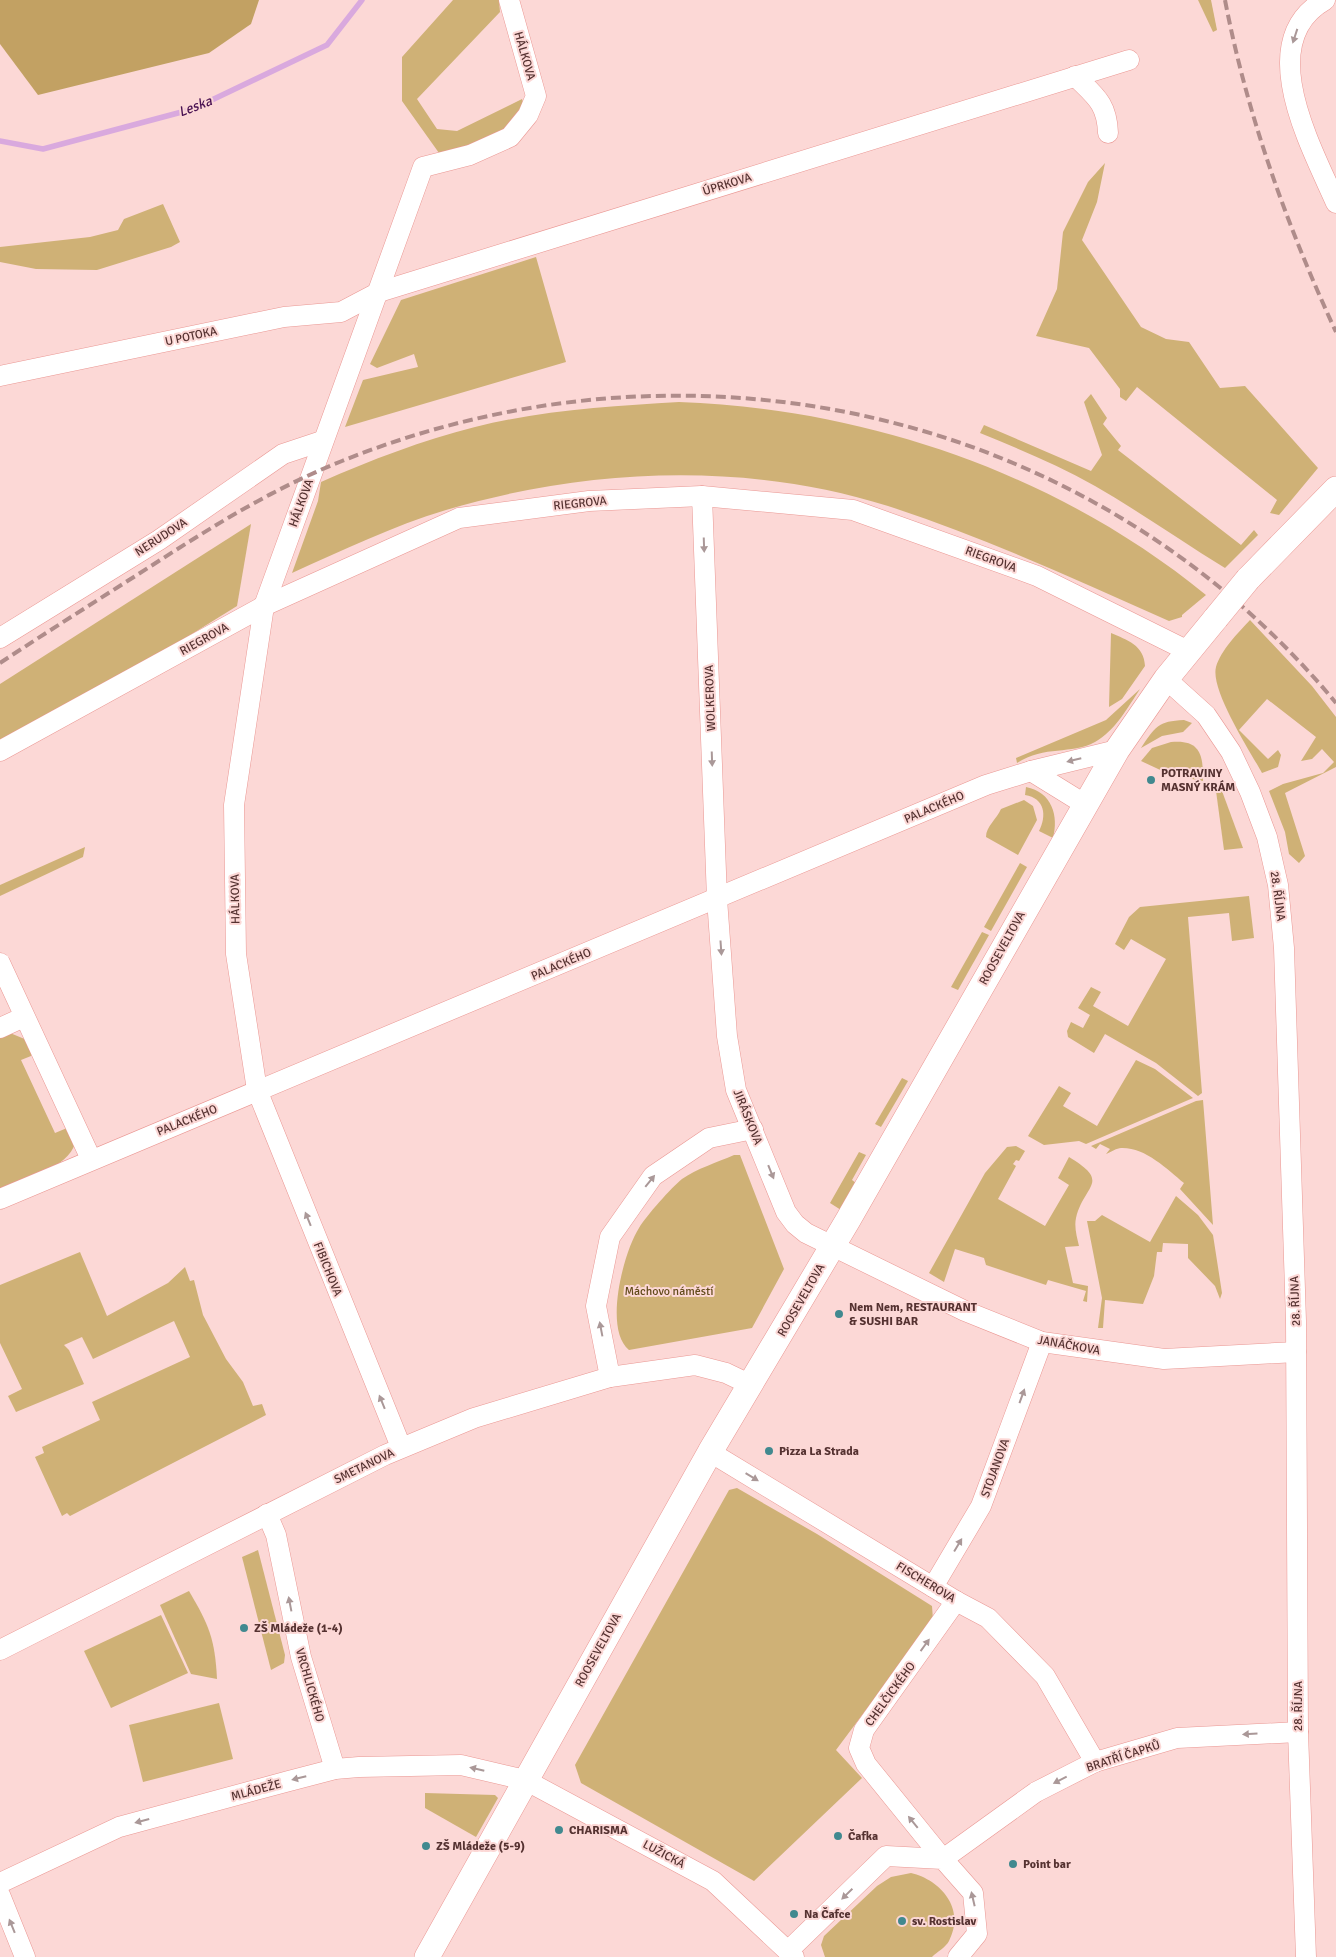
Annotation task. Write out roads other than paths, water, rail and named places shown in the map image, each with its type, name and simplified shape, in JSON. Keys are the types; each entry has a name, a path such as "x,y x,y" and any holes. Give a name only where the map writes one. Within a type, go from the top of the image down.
{"main road":[{"name":"ROOSEVELTOVA","path":"427,1957 710,1452 751,1386 833,1245 1029,900 1117,750 1166,679 1248,579 1336,489"}],"street":[{"name":"HÁLKOVA","path":"257,1090 236,954 234,805 264,606 322,440 379,292 423,167 470,155 510,137 528,116 536,96 509,0"},
{"path":"1325,0 1306,15 1297,30 1290,56 1290,77 1303,123 1336,203"},
{"name":"ÚPRKOVA","path":"379,292 1129,60"},
{"path":"1075,76 1102,102 1107,115 1108,132"},
{"name":"U POTOKA","path":"0,376 284,317 341,312 379,292"},
{"name":"NERUDOVA","path":"0,638 159,540 283,454 322,440"},
{"name":"RIEGROVA","path":"0,751 264,606 459,518 589,501 702,496 853,510 1037,576 1188,651"},
{"name":"WOLKEROVA","path":"702,496 717,899"},
{"name":"28. ŘÍJNA","path":"1166,679 1206,714 1230,752 1250,792 1267,837 1278,885 1285,957 1296,1352 1298,1732 1306,1957"},
{"name":"PALACKÉHO","path":"0,1199 91,1159 986,785 1031,770 1117,750"},
{"path":"1031,770 1086,805"},
{"name":"JIRÁSKOVA","path":"717,899 727,1036 736,1090 786,1212 795,1224 806,1233 833,1245"},
{"path":"0,963 91,1159"},
{"path":"0,1028 24,1017"},
{"name":"FIBICHOVA","path":"257,1090 401,1447"},
{"path":"610,1377 596,1306 610,1237 653,1176 709,1138 753,1129"},
{"name":"JANÁČKOVA","path":"833,1245 965,1311 1042,1342 1164,1359 1296,1352"},
{"name":"STOJANOVA","path":"933,1586 981,1506 1042,1342"},
{"name":"SMETANOVA","path":"0,1650 401,1447 516,1404 610,1377 695,1365 726,1373 751,1386"},
{"name":"FISCHEROVA","path":"710,1452 956,1601 988,1618 1045,1676 1095,1762"},
{"name":"VRCHLICKÉHO","path":"267,1514 276,1535 301,1657 335,1769"},
{"name":"CHELČICKÉHO","path":"956,1601 864,1730 859,1748 866,1764 974,1893 978,1934 958,1957"},
{"name":"BRATŘÍ ČAPKŮ","path":"944,1859 1036,1792 1095,1762 1177,1738 1298,1732"},
{"name":"MLÁDEŽE","path":"0,1883 119,1827 335,1769 365,1766 461,1765 525,1780"},
{"name":"LUŽICKÁ","path":"525,1780 713,1881 791,1954"},
{"path":"791,1954 886,1856 944,1859"},
{"path":"0,1895 25,1957"}],"waterway":[{"name":"Leska","path":"0,141 43,149 193,109 327,45 362,0"}],"railway":[{"path":"1225,0 1245,85 1270,169 1301,252 1336,332"},
{"path":"0,663 221,522 292,483 342,461 475,419 611,398 746,398 879,419 1007,460 1127,522 1238,603 1336,703"}],"place":[{"name":"POTRAVINY MASNÝ KRÁM","path":"1151,780"},
{"name":"Nem Nem, RESTAURANT & SUSHI BAR","path":"839,1314"},
{"name":"Pizza La Strada","path":"769,1451"},
{"name":"ZŠ Mládeže (1-4)","path":"244,1628"},
{"name":"CHARISMA","path":"559,1830"},
{"name":"Čafka","path":"838,1836"},
{"name":"ZŠ Mládeže (5-9)","path":"426,1846"},
{"name":"Point bar","path":"1013,1864"},
{"name":"Na Čafce","path":"794,1914"},
{"name":"sv. Rostislav","path":"902,1921"}],"park label":[{"name":"Máchovo náměstí","path":"669,1291"}]}
